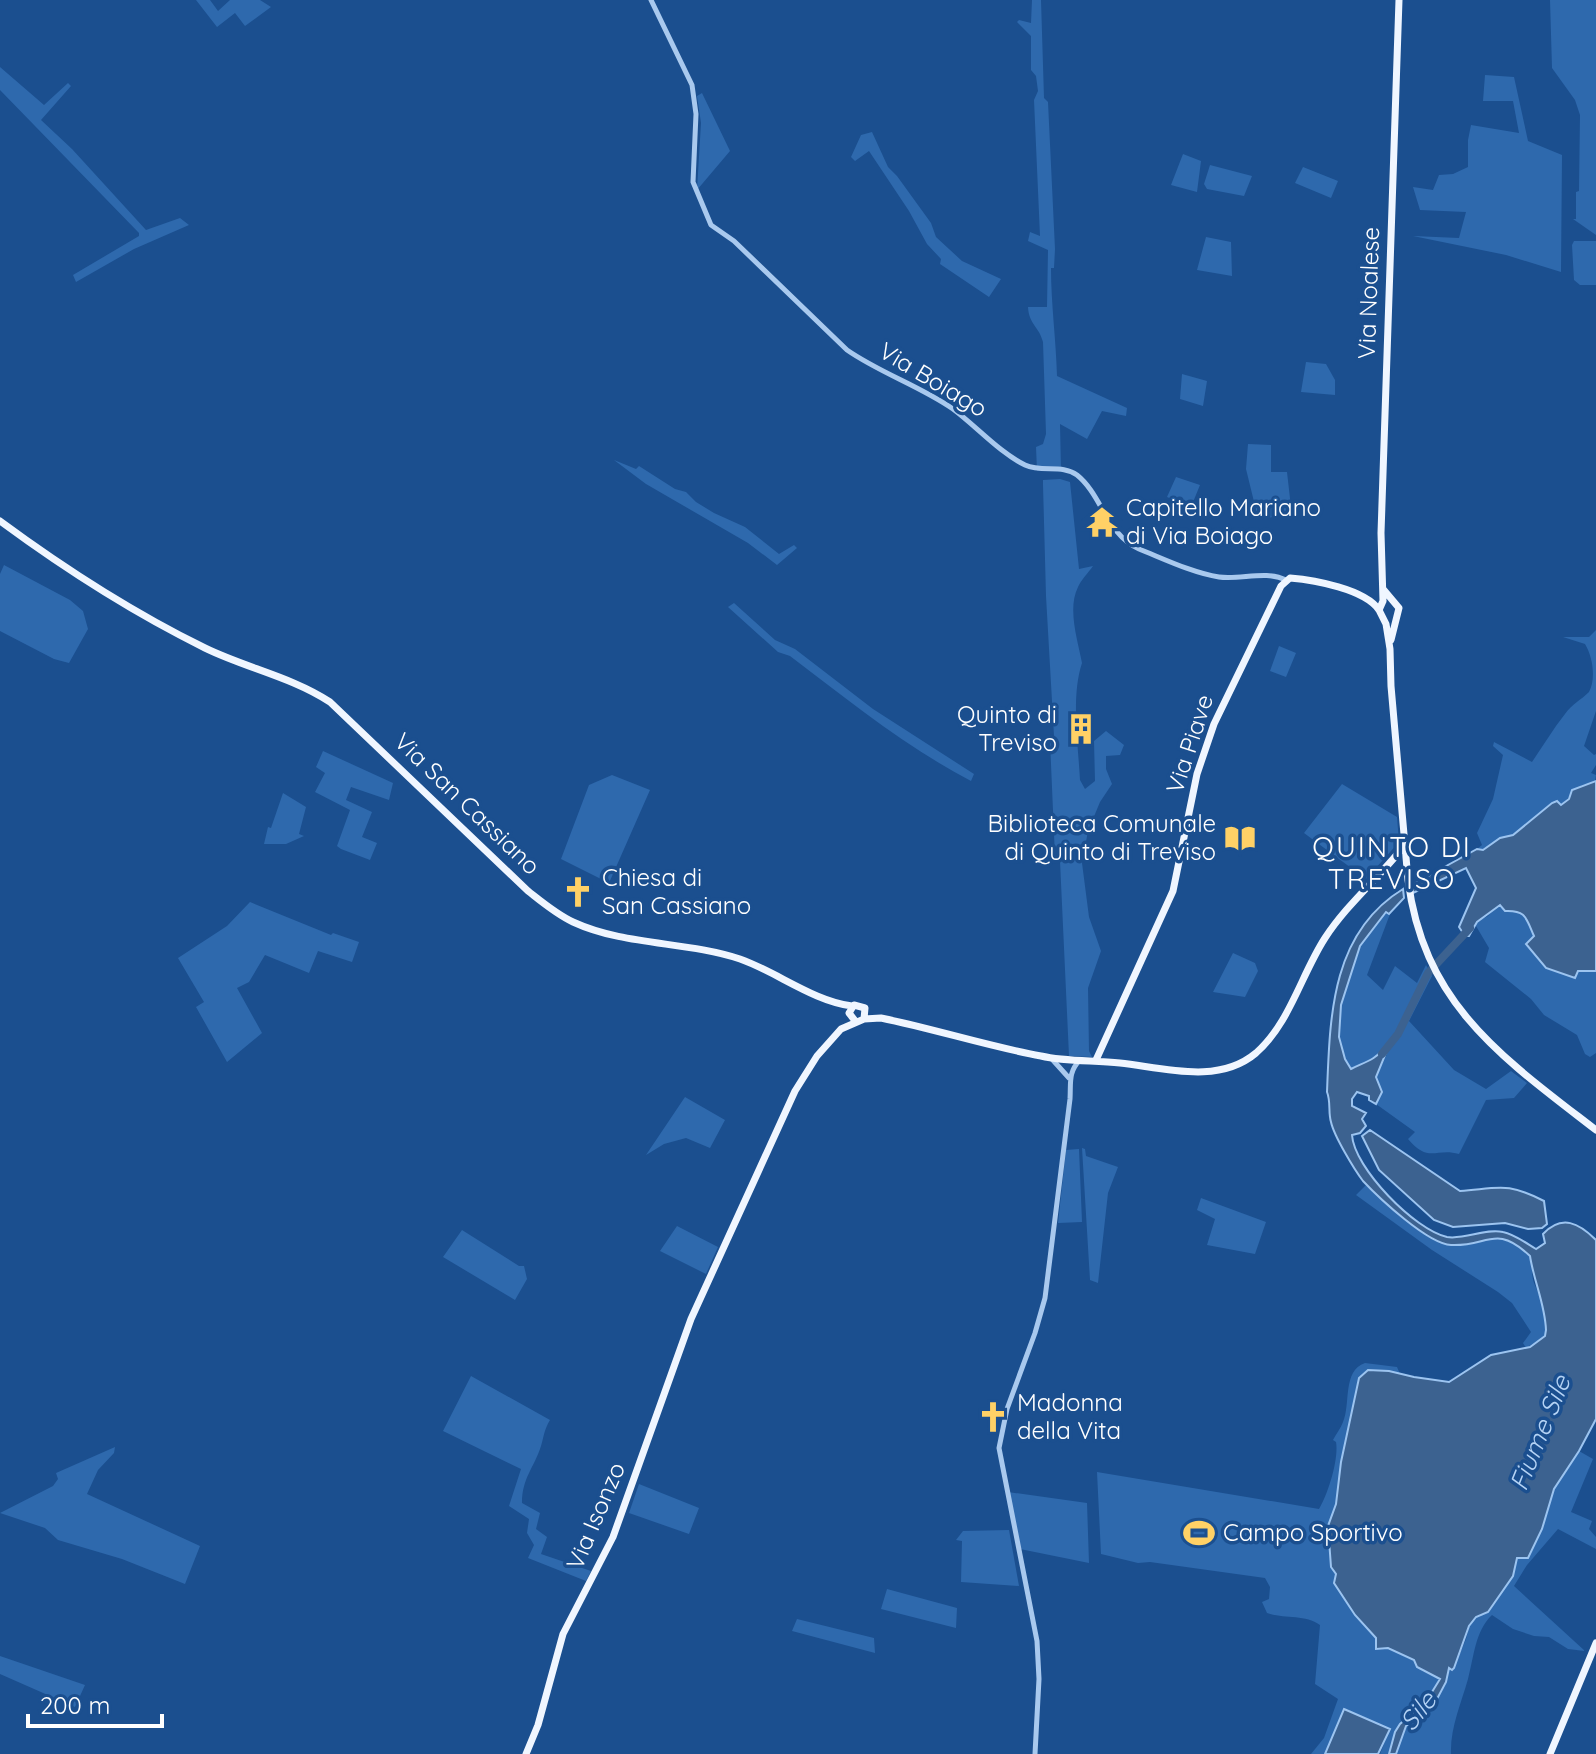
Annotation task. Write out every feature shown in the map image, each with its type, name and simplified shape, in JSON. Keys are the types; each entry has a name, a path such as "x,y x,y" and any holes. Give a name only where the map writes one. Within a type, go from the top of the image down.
{"main road":[{"name":"Via Noalese","path":"1381,614 1378,596 1399,0"},
{"name":"Via San Cassiano","path":"0,521 89,585 216,653 302,686 330,702 528,891 563,917 602,933 711,950 733,957 850,1012 859,1005 862,1017"},
{"name":"Via Boiago","path":"1286,580 1295,578 1324,583 1378,596 1381,614"},
{"name":"Via Piave","path":"1096,1060 1173,891 1197,774 1214,724 1286,580"},
{"path":"1378,596 1392,599"},
{"path":"1378,596 1392,599 1399,608 1390,649"},
{"path":"1381,614 1390,620 1396,617"},
{"path":"1381,614 1390,649 1408,884 1414,921 1430,962 1470,1023 1497,1051 1596,1130"},
{"path":"841,1029 850,1012 1051,1058 1096,1060 1201,1073 1217,1071 1238,1063 1260,1049 1282,1021 1328,934 1405,843"},
{"path":"841,1029 862,1017"},
{"name":"Via Isonzo","path":"526,1754 538,1725 563,1634 613,1537 702,1293 798,1085 817,1056 841,1029"},
{"path":"1550,1754 1596,1643"}],"street":[{"name":"Via Boiago","path":"651,0 692,85 696,114 693,182 711,225 744,250 847,350 951,408 1025,466 1075,473 1113,526 1135,547 1216,576 1280,577 1286,580"},
{"path":"1051,1058 1068,1070"},
{"path":"1035,1754 1039,1679 1037,1641 999,1448 1007,1409 1035,1333 1049,1280 1070,1099 1069,1059"},
{"path":"1068,1070 1081,1060"}],"shaded area":[{"path":"196,0 210,0 218,11 230,0 260,0 271,7 245,26 235,13 217,27"},
{"path":"1032,0 1041,0 1044,98 1048,102 1055,249 1051,281 1057,376 1127,408 1126,416 1102,411 1087,439 1060,424 1061,471 1037,471 1036,447 1043,444 1046,434 1043,342 1030,318 1028,307 1047,307 1048,250 1028,241 1030,232 1040,236 1034,100 1038,91 1036,76 1031,70 1031,36 1017,22 1031,23"},
{"path":"1550,0 1596,0 1596,235 1573,219 1576,219 1576,192 1579,191 1580,115 1575,100 1552,68"},
{"path":"0,67 44,105 68,83 71,86 41,120 72,149 146,230 180,218 189,225 134,249 76,282 73,275 139,236 139,233 0,90"},
{"path":"1485,75 1514,77 1528,141 1562,155 1561,272 1506,255 1413,236 1459,238 1466,212 1420,210 1413,187 1433,190 1439,175 1453,174 1468,167 1471,125 1519,133 1513,101 1483,101"},
{"path":"702,93 730,151 697,190 701,123 697,96"},
{"path":"872,132 888,167 931,223 936,237 962,261 1001,279 989,297 940,264 941,259 927,244 869,151 855,161 851,157 861,135"},
{"path":"1183,154 1201,161 1197,192 1171,185"},
{"path":"1210,165 1252,176 1244,196 1207,189 1204,184"},
{"path":"1303,167 1338,181 1331,198 1295,183"},
{"path":"1206,237 1231,242 1232,276 1197,270"},
{"path":"1574,241 1596,241 1596,285 1580,285 1574,280"},
{"path":"1306,362 1326,364 1335,380 1335,395 1301,392"},
{"path":"1182,374 1207,381 1203,406 1180,399"},
{"path":"1248,444 1271,445 1271,472 1287,472 1292,516 1258,518 1246,469"},
{"path":"614,460 636,469 639,466 675,489 686,492 714,513 745,527 779,554 794,545 797,548 777,565 748,543 646,484"},
{"path":"1176,477 1200,485 1191,507 1167,497"},
{"path":"1043,480 1070,482 1079,569 1093,566 1079,584 1073,605 1082,663 1076,720 1080,780 1085,789 1095,781 1094,741 1106,731 1124,745 1120,755 1106,756 1106,769 1112,784 1100,802 1088,831 1082,863 1089,917 1101,951 1088,988 1089,1051 1092,1057 1069,1056 1060,861 1055,857 1050,741 1054,736"},
{"path":"4,565 70,600 83,611 88,629 69,663 54,659 0,631 0,574"},
{"path":"734,603 775,640 795,649 873,709 974,774 971,781 900,738 790,656 778,652 728,607"},
{"path":"1596,630 1596,711 1584,746 1596,754 1596,765 1591,773 1596,775 1595,783 1582,785 1561,805 1552,803 1513,835 1500,838 1483,850 1477,849 1482,845 1477,833 1493,799 1503,755 1493,746 1494,742 1532,762 1556,726 1591,687 1593,668 1585,644 1563,637 1589,637"},
{"path":"1279,646 1296,653 1286,677 1270,671"},
{"path":"323,751 393,783 389,800 351,787 346,800 372,812 362,837 377,843 370,860 337,846 350,810 315,792 325,773 316,767"},
{"path":"612,775 650,790 609,883 561,859 589,785"},
{"path":"1342,784 1397,817 1399,842 1366,879 1304,833"},
{"path":"283,793 306,807 299,834 304,836 286,844 264,844 268,827 271,828"},
{"path":"250,902 331,935 333,933 359,942 352,962 318,951 309,973 265,955 249,982 237,988 262,1033 227,1062 196,1007 204,1002 178,958 227,926"},
{"path":"1497,905 1505,911 1525,916 1534,936 1528,941 1547,968 1596,971 1596,1053 1590,1057 1585,1054 1577,1035 1544,1015 1531,999 1485,962 1489,948 1476,922 1488,916"},
{"path":"1386,912 1390,914 1367,975 1383,990 1395,966 1417,983 1426,965 1432,976 1409,1021 1454,1070 1486,1089 1511,1071 1527,1083 1514,1098 1486,1100 1459,1154 1427,1153 1415,1147 1408,1139 1415,1132 1376,1104 1381,1092 1376,1077 1387,1054 1386,1047 1374,1058 1351,1070 1345,1059 1339,1037 1341,1005 1360,946"},
{"path":"1233,953 1255,963 1258,971 1245,997 1213,992"},
{"path":"685,1097 725,1120 710,1148 686,1138 664,1144 646,1155"},
{"path":"1082,1148 1086,1156 1118,1167 1108,1193 1098,1283 1090,1280"},
{"path":"1079,1149 1082,1222 1058,1223 1066,1150"},
{"path":"1367,1184 1417,1229 1440,1242 1460,1245 1501,1239 1523,1249 1529,1256 1533,1280 1544,1308 1545,1336 1526,1348 1523,1343 1531,1332 1512,1303 1356,1195"},
{"path":"1201,1198 1266,1222 1255,1254 1207,1245 1215,1219 1197,1210"},
{"path":"677,1226 718,1247 706,1274 660,1251"},
{"path":"462,1230 519,1266 524,1266 527,1279 515,1300 443,1257"},
{"path":"1365,1363 1397,1367 1400,1374 1389,1371 1359,1378 1341,1462 1336,1504 1328,1526 1331,1566 1336,1573 1334,1583 1355,1615 1376,1638 1414,1661 1423,1671 1440,1679 1427,1700 1395,1732 1389,1754 1380,1754 1390,1729 1345,1709 1325,1754 1311,1754 1324,1738 1338,1699 1315,1684 1320,1625 1308,1619 1267,1613 1262,1602 1269,1599 1270,1587 1265,1578 1150,1562 1138,1563 1101,1554 1097,1472 1319,1509 1334,1467 1336,1442 1333,1440 1345,1415 1350,1380 1358,1367"},
{"path":"471,1376 550,1420 526,1480 522,1503 540,1513 536,1529 547,1537 541,1554 591,1571 586,1581 528,1558 534,1545 527,1533 529,1519 509,1506 521,1469 443,1431"},
{"path":"115,1447 114,1453 98,1470 87,1494 200,1546 185,1584 122,1559 58,1540 45,1528 0,1513 53,1486 58,1479 56,1473"},
{"path":"1579,1451 1593,1459 1571,1512 1592,1521 1589,1529 1596,1537 1596,1549 1558,1529 1527,1565 1514,1586 1585,1651 1568,1649 1549,1637 1513,1629 1492,1615 1486,1621 1476,1645 1454,1725 1451,1754 1396,1754 1406,1726 1446,1682 1449,1667 1453,1670 1469,1627 1476,1617 1488,1612 1513,1576 1517,1558 1528,1557 1542,1529 1554,1489"},
{"path":"639,1484 699,1508 689,1534 629,1513"},
{"path":"1008,1492 1087,1503 1089,1563 1020,1549"},
{"path":"1009,1530 1019,1586 961,1582 962,1541 956,1540 963,1531"},
{"path":"887,1589 957,1608 956,1628 881,1609"},
{"path":"797,1619 874,1638 875,1653 792,1631"},
{"path":"0,1656 85,1685 75,1707 0,1674"}],"water":[{"path":"1596,781 1596,971 1578,971 1575,978 1546,968 1526,944 1534,936 1524,916 1505,911 1500,905 1477,922 1469,936 1465,936 1459,927 1476,888 1466,868 1413,893 1412,885 1477,849 1483,850 1500,838 1513,835 1552,803 1557,801 1561,805 1569,799 1572,790"},
{"name":"Sile","path":"1403,889 1404,898 1389,914 1386,912 1360,946 1341,1005 1339,1037 1351,1069 1388,1048 1376,1077 1382,1092 1376,1104 1369,1100 1369,1096 1357,1092 1352,1099 1352,1106 1366,1113 1362,1119 1366,1126 1360,1133 1352,1135 1355,1149 1388,1196 1419,1223 1447,1237 1503,1232 1536,1249 1545,1243 1543,1234 1550,1228 1570,1223 1596,1240 1596,1419 1554,1489 1542,1529 1528,1558 1517,1558 1513,1576 1488,1612 1476,1617 1469,1626 1454,1668 1449,1668 1437,1699 1406,1726 1396,1754 1389,1754 1400,1724 1427,1700 1440,1679 1417,1667 1414,1660 1388,1648 1376,1649 1376,1638 1355,1615 1334,1583 1336,1574 1331,1567 1328,1526 1336,1504 1341,1462 1359,1378 1368,1370 1449,1382 1491,1355 1530,1347 1545,1336 1546,1330 1530,1256 1518,1246 1499,1239 1451,1245 1430,1237 1404,1219 1363,1181 1333,1128 1327,1092 1328,1063 1339,978 1361,929 1379,907"},
{"path":"1370,1130 1460,1191 1512,1189 1544,1201 1547,1224 1542,1228 1528,1229 1505,1223 1453,1227 1434,1220 1379,1170 1362,1136"},
{"path":"1344,1709 1390,1729 1378,1754 1325,1754"}],"waterway":[{"name":"Fiume Sile","path":"1382,1054 1398,1034 1428,973 1470,928"}],"place":[{"name":"Capitello Mariano di Via Boiago","path":"1102,522"},
{"name":"Quinto di Treviso","path":"1081,729"},
{"name":"Biblioteca Comunale di Quinto di Treviso","path":"1240,838"},
{"name":"Chiesa di San Cassiano","path":"578,892"},
{"name":"Madonna della Vita","path":"993,1417"},
{"name":"Campo Sportivo","path":"1199,1533"}],"district":[{"name":"QUINTO DI TREVISO","path":"1392,863"}]}
